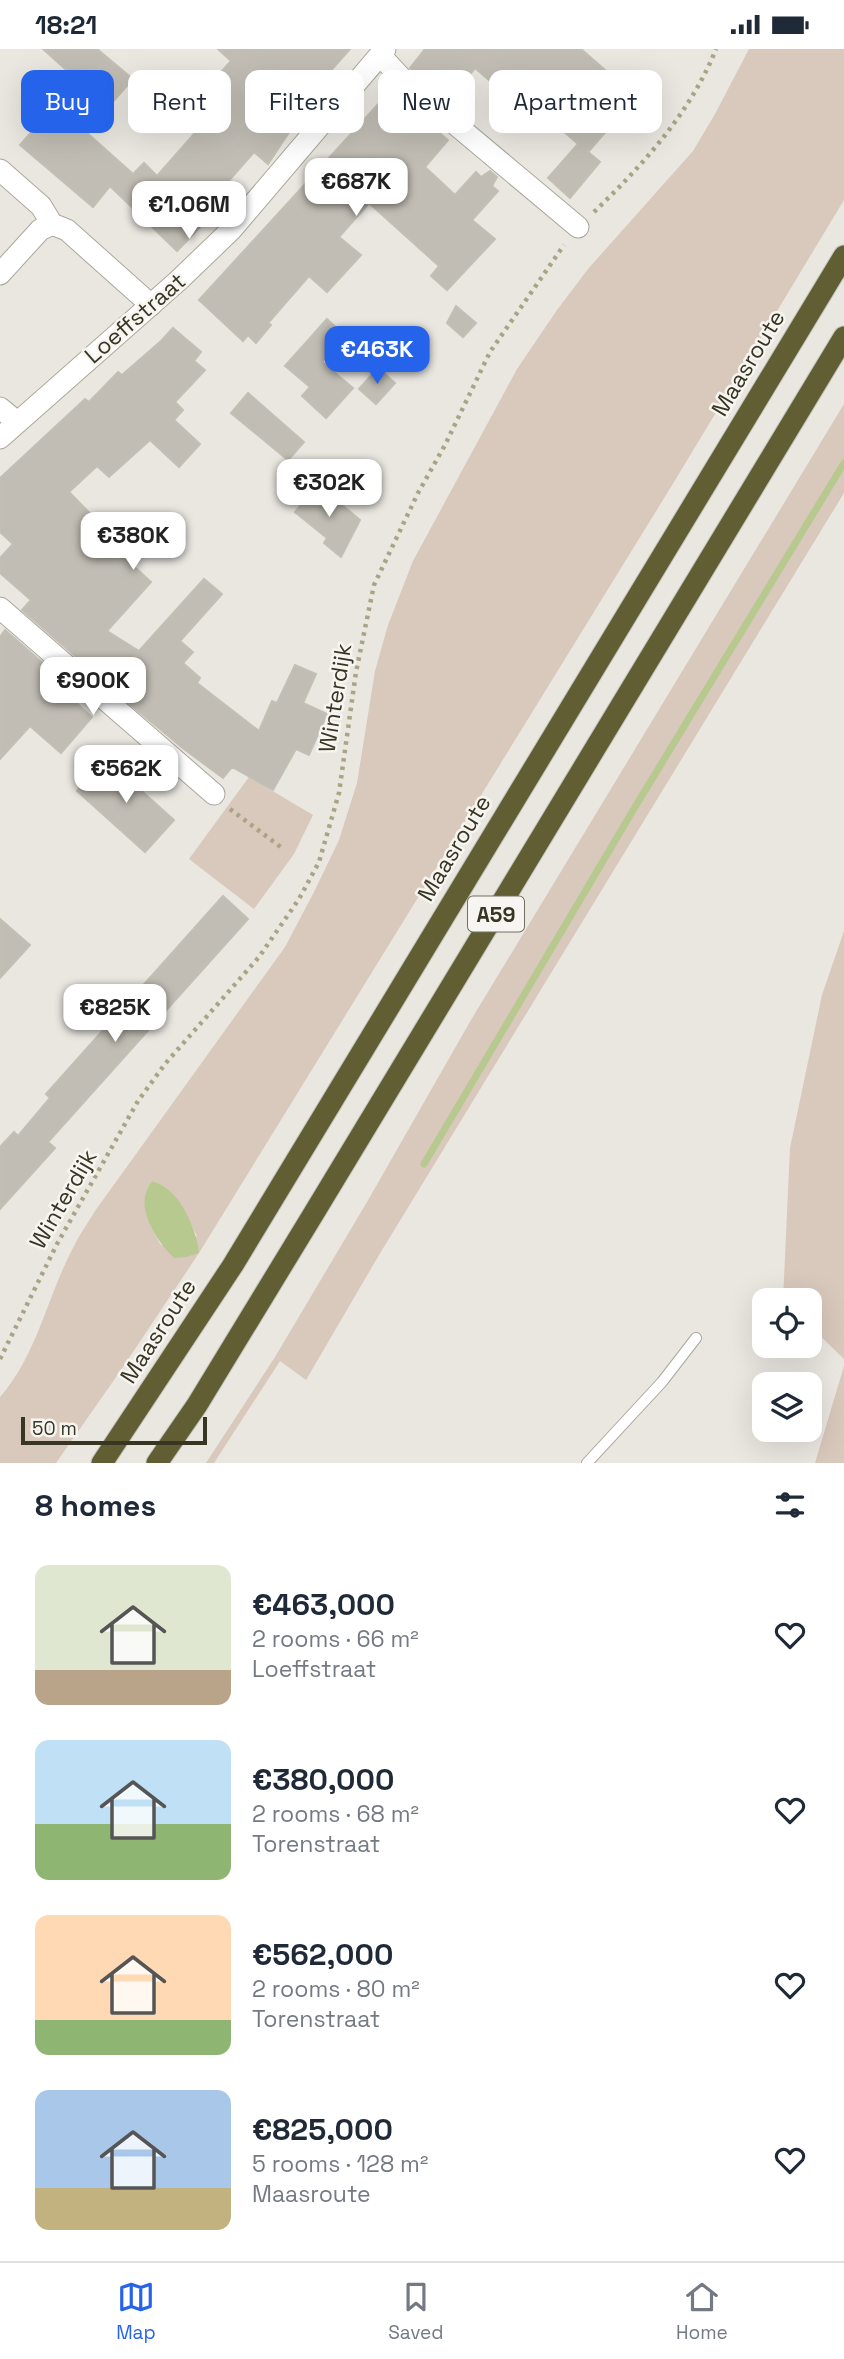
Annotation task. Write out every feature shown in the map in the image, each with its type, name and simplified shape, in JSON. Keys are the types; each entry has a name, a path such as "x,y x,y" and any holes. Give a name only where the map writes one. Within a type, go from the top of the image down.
{"highway":[{"name":"Maasroute","path":"102,1463 261,1219 844,256"},
{"name":"A59","path":"157,1463 197,1405 844,337"},
{"name":"A59","path":"89,1463 146,1399"}],"street":[{"path":"382,52 407,83 578,227"},
{"name":"Loeffstraat","path":"0,438 151,305 231,230 382,52"},
{"path":"0,170 41,207 52,224 67,230 151,305"},
{"path":"0,274 40,230 52,224"},
{"path":"0,408 17,422"},
{"path":"0,608 214,795"}],"lane":[{"path":"587,1463 662,1382 696,1338"}],"path":[{"name":"Winterdijk","path":"0,1359 57,1244 138,1101 165,1065 259,957 299,899 319,862 339,793 356,672 374,585 490,352 578,227 620,188 676,121 706,72 716,49"},
{"path":"214,795 282,848"}],"shaded area":[{"path":"749,49 844,49 844,200 674,482 199,1253 121,1370 56,1463 0,1463 0,1397 13,1381 33,1344 75,1243 95,1211 285,947 339,840 357,783 375,671 388,625 413,561 517,369 588,269 693,151","holes":["152,1181 160,1184 179,1203 197,1236 161,1245 149,1222 145,1204 147,1188"]},
{"path":"844,404 844,493 379,1255 306,1380 280,1361 214,1463 206,1463 275,1357 471,1020"},
{"path":"249,777 313,815 294,854 254,909 189,859"},
{"path":"844,931 844,1359 822,1338 822,1288 784,1288 790,1148 822,995"},
{"path":"152,1181 162,1185 178,1200 190,1221 199,1253 174,1258 160,1242 145,1211 146,1190"},
{"path":"844,1366 844,1463 815,1463"}],"building":[{"path":"43,49 97,49 128,75 128,85 114,100 114,70 66,70"},
{"path":"218,49 350,49 331,70 245,70 245,133 289,133 268,164 254,152 196,218 203,224 177,251 110,186 93,207 20,145 31,133 87,133 133,174 144,163 157,176 195,133 231,133 231,70 223,70 231,61"},
{"path":"425,49 581,49 605,70 489,70 489,80 475,68 410,68"},
{"path":"378,104 378,133 440,133 448,140 425,167 455,195 476,172 481,177 490,171 497,177 492,186 498,191 472,220 495,239 447,290 431,276 439,266 369,203 339,237 361,255 327,292 309,276 268,323 271,325 256,343 248,335 243,341 199,300 352,133 364,133 364,120"},
{"path":"565,133 605,133 588,152 600,162 570,198 548,178 578,144"},
{"path":"456,306 476,323 463,337 447,323"},
{"path":"327,319 344,335 322,362 353,388 326,418 302,396 310,387 285,366"},
{"path":"173,328 201,352 194,361 205,370 175,402 183,410 174,420 200,444 179,467 150,440 109,477 97,466 69,492 117,541 112,546 151,582 107,631 139,651 204,579 222,594 180,641 193,652 183,663 200,678 197,683 259,731 272,701 277,703 295,665 316,674 303,703 327,714 309,755 296,749 273,790 232,767 223,778 184,749 126,701 129,698 97,670 95,673 22,610 31,600 0,573 0,558 13,544 0,532 0,478 85,399 89,402 118,372 122,375"},
{"path":"378,368 395,383 376,404 359,389"},
{"path":"248,393 304,442 288,460 231,413"},
{"path":"318,485 360,520 341,557 324,543 327,538 295,512"},
{"path":"5,630 77,693 72,699 92,717 61,753 30,726 0,759 0,637"},
{"path":"106,759 174,820 145,852 77,791"},
{"path":"223,896 248,919 48,1142 55,1148 0,1209 0,1147 14,1132 18,1136 50,1098 46,1094"},
{"path":"0,919 30,945 0,978"}],"waterway":[{"path":"424,1164 632,812 844,463"}]}
